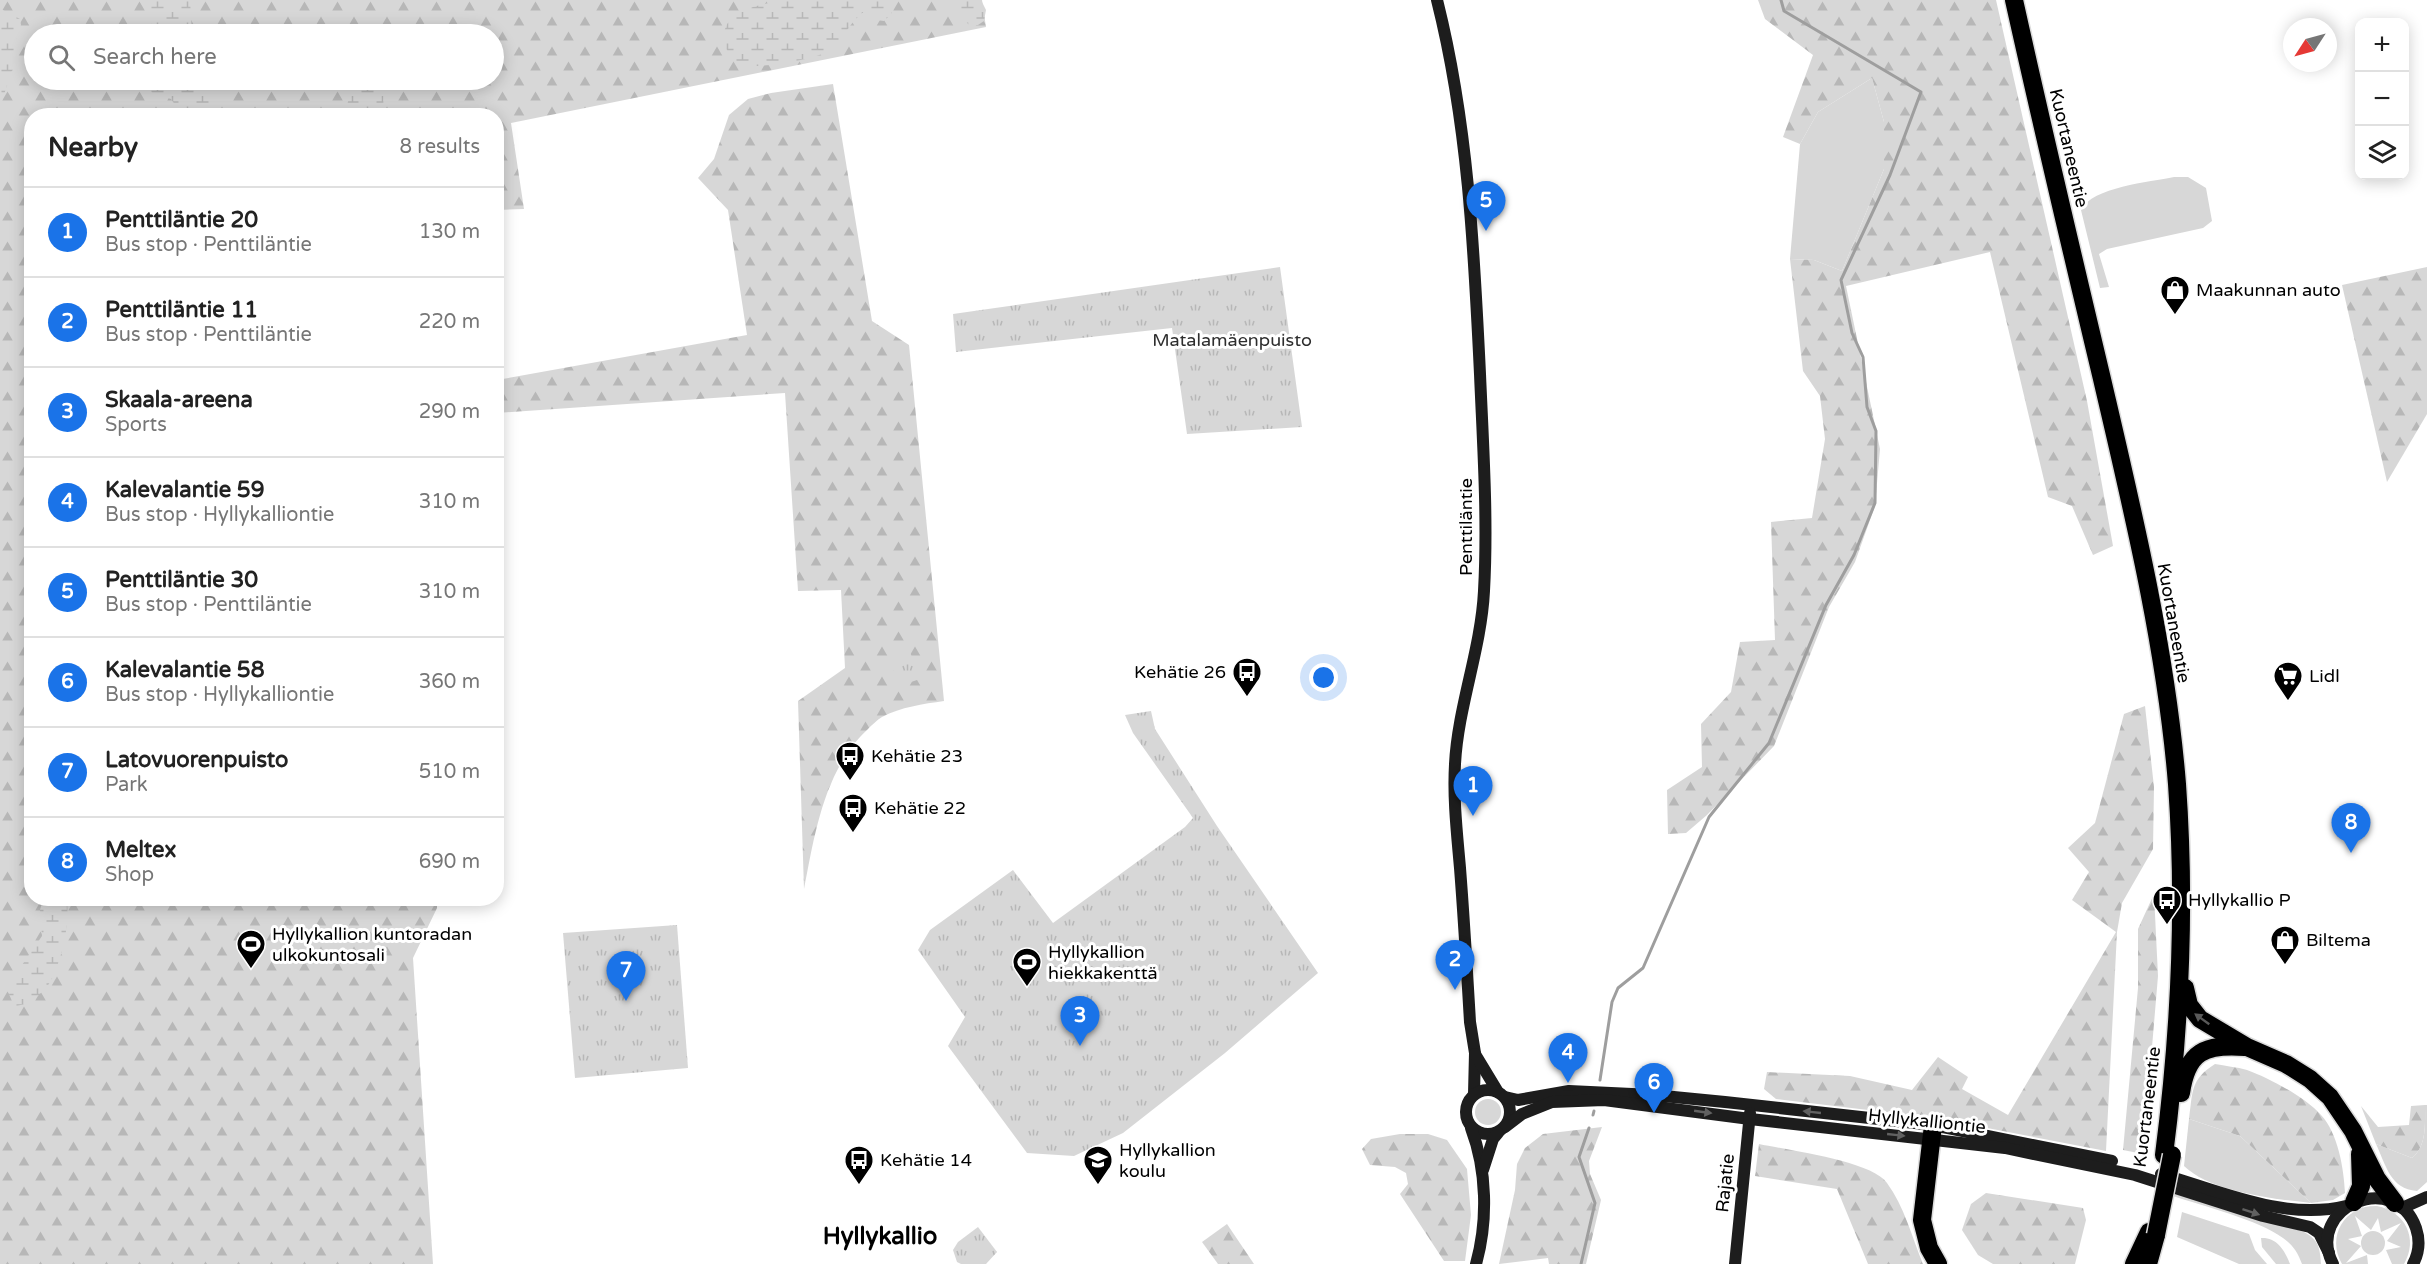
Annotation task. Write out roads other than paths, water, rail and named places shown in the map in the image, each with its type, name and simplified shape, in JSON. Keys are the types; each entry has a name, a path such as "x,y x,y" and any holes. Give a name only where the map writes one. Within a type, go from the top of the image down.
{"highway":[{"name":"Kuortaneentie","path":"2013,0 2120,458 2153,611 2177,782 2181,854 2181,972 2176,1046 2168,1155 2153,1233 2142,1264"},
{"path":"2181,972 2193,1013 2247,1047 2310,1079 2330,1097 2342,1112 2377,1179 2398,1206"},
{"path":"2168,1155 2184,1072 2191,1062 2200,1052 2210,1047 2224,1045 2247,1047"},
{"path":"1932,1132 1922,1220 1929,1248 1938,1264"},
{"path":"2350,1204 2361,1186 2359,1146"},
{"path":"2134,1264 2153,1233"},
{"path":"2148,1264 2153,1233"}],"main road":[{"name":"Penttiläntie","path":"1437,0 1454,73 1471,205 1486,503 1484,593 1457,739 1455,764 1455,805 1470,1023 1475,1053 1474,1094"},
{"name":"Penttiläntie","path":"1475,1053 1501,1095"},
{"path":"1476,1264 1482,1244 1482,1171 1465,1110 1474,1094 1490,1090 1501,1095 1511,1112 1493,1139 1482,1171"},
{"name":"Hyllykalliontie","path":"1501,1095 1518,1100 1569,1091 1653,1095 1751,1105 2085,1154 2278,1208 2312,1212 2374,1198 2398,1206"},
{"name":"Hyllykalliontie","path":"1501,1130 1529,1111 1552,1102 1604,1100 1750,1119 1932,1132 2135,1175 2263,1216 2310,1227 2319,1233 2331,1258"},
{"name":"Rajatie","path":"1735,1264 1751,1105"},
{"path":"1471,1128 1488,1135 1501,1130"},
{"path":"2415,1263 2418,1244 2414,1224 2398,1206 2427,1197"},
{"path":"2331,1258 2331,1227 2350,1204"},
{"path":"2418,1244 2427,1230"}],"waterway":[{"path":"1600,1080 1612,1002 1618,988 1643,968 1709,817 1769,743 1826,605 1854,555 1875,503 1876,431 1867,407 1863,357 1852,333 1841,280 1890,175 1921,92 1784,11 1781,0"},
{"path":"1593,1115 1594,1111"},
{"path":"1581,1264 1595,1203 1579,1157 1589,1128"}],"place":[{"name":"Penttiläntie 30","path":"1486,231"},
{"name":"Maakunnan auto","path":"2175,316"},
{"name":"Kehätie 26","path":"1247,698"},
{"name":"Lidl","path":"2288,702"},
{"name":"Kehätie 23","path":"850,782"},
{"name":"Penttiläntie 20","path":"1473,816"},
{"name":"Kehätie 22","path":"853,834"},
{"name":"Meltex","path":"2351,853"},
{"name":"Hyllykallio P","path":"2167,926"},
{"name":"Biltema","path":"2285,966"},
{"name":"Hyllykallion kuntoradan ulkokuntosali","path":"251,970"},
{"name":"Hyllykallion hiekkakenttä","path":"1027,988"},
{"name":"Penttiläntie 11","path":"1455,990"},
{"name":"Latovuorenpuisto","path":"626,1001"},
{"name":"Skaala-areena","path":"1080,1046"},
{"name":"Kalevalantie 59","path":"1568,1083"},
{"name":"Kalevalantie 58","path":"1654,1113"},
{"name":"Kehätie 14","path":"859,1186"},
{"name":"Hyllykallion koulu","path":"1098,1186"}],"district":[{"name":"Hyllykallio","path":"880,1236"}],"park label":[{"name":"Matalamäenpuisto","path":"1232,340"}]}
